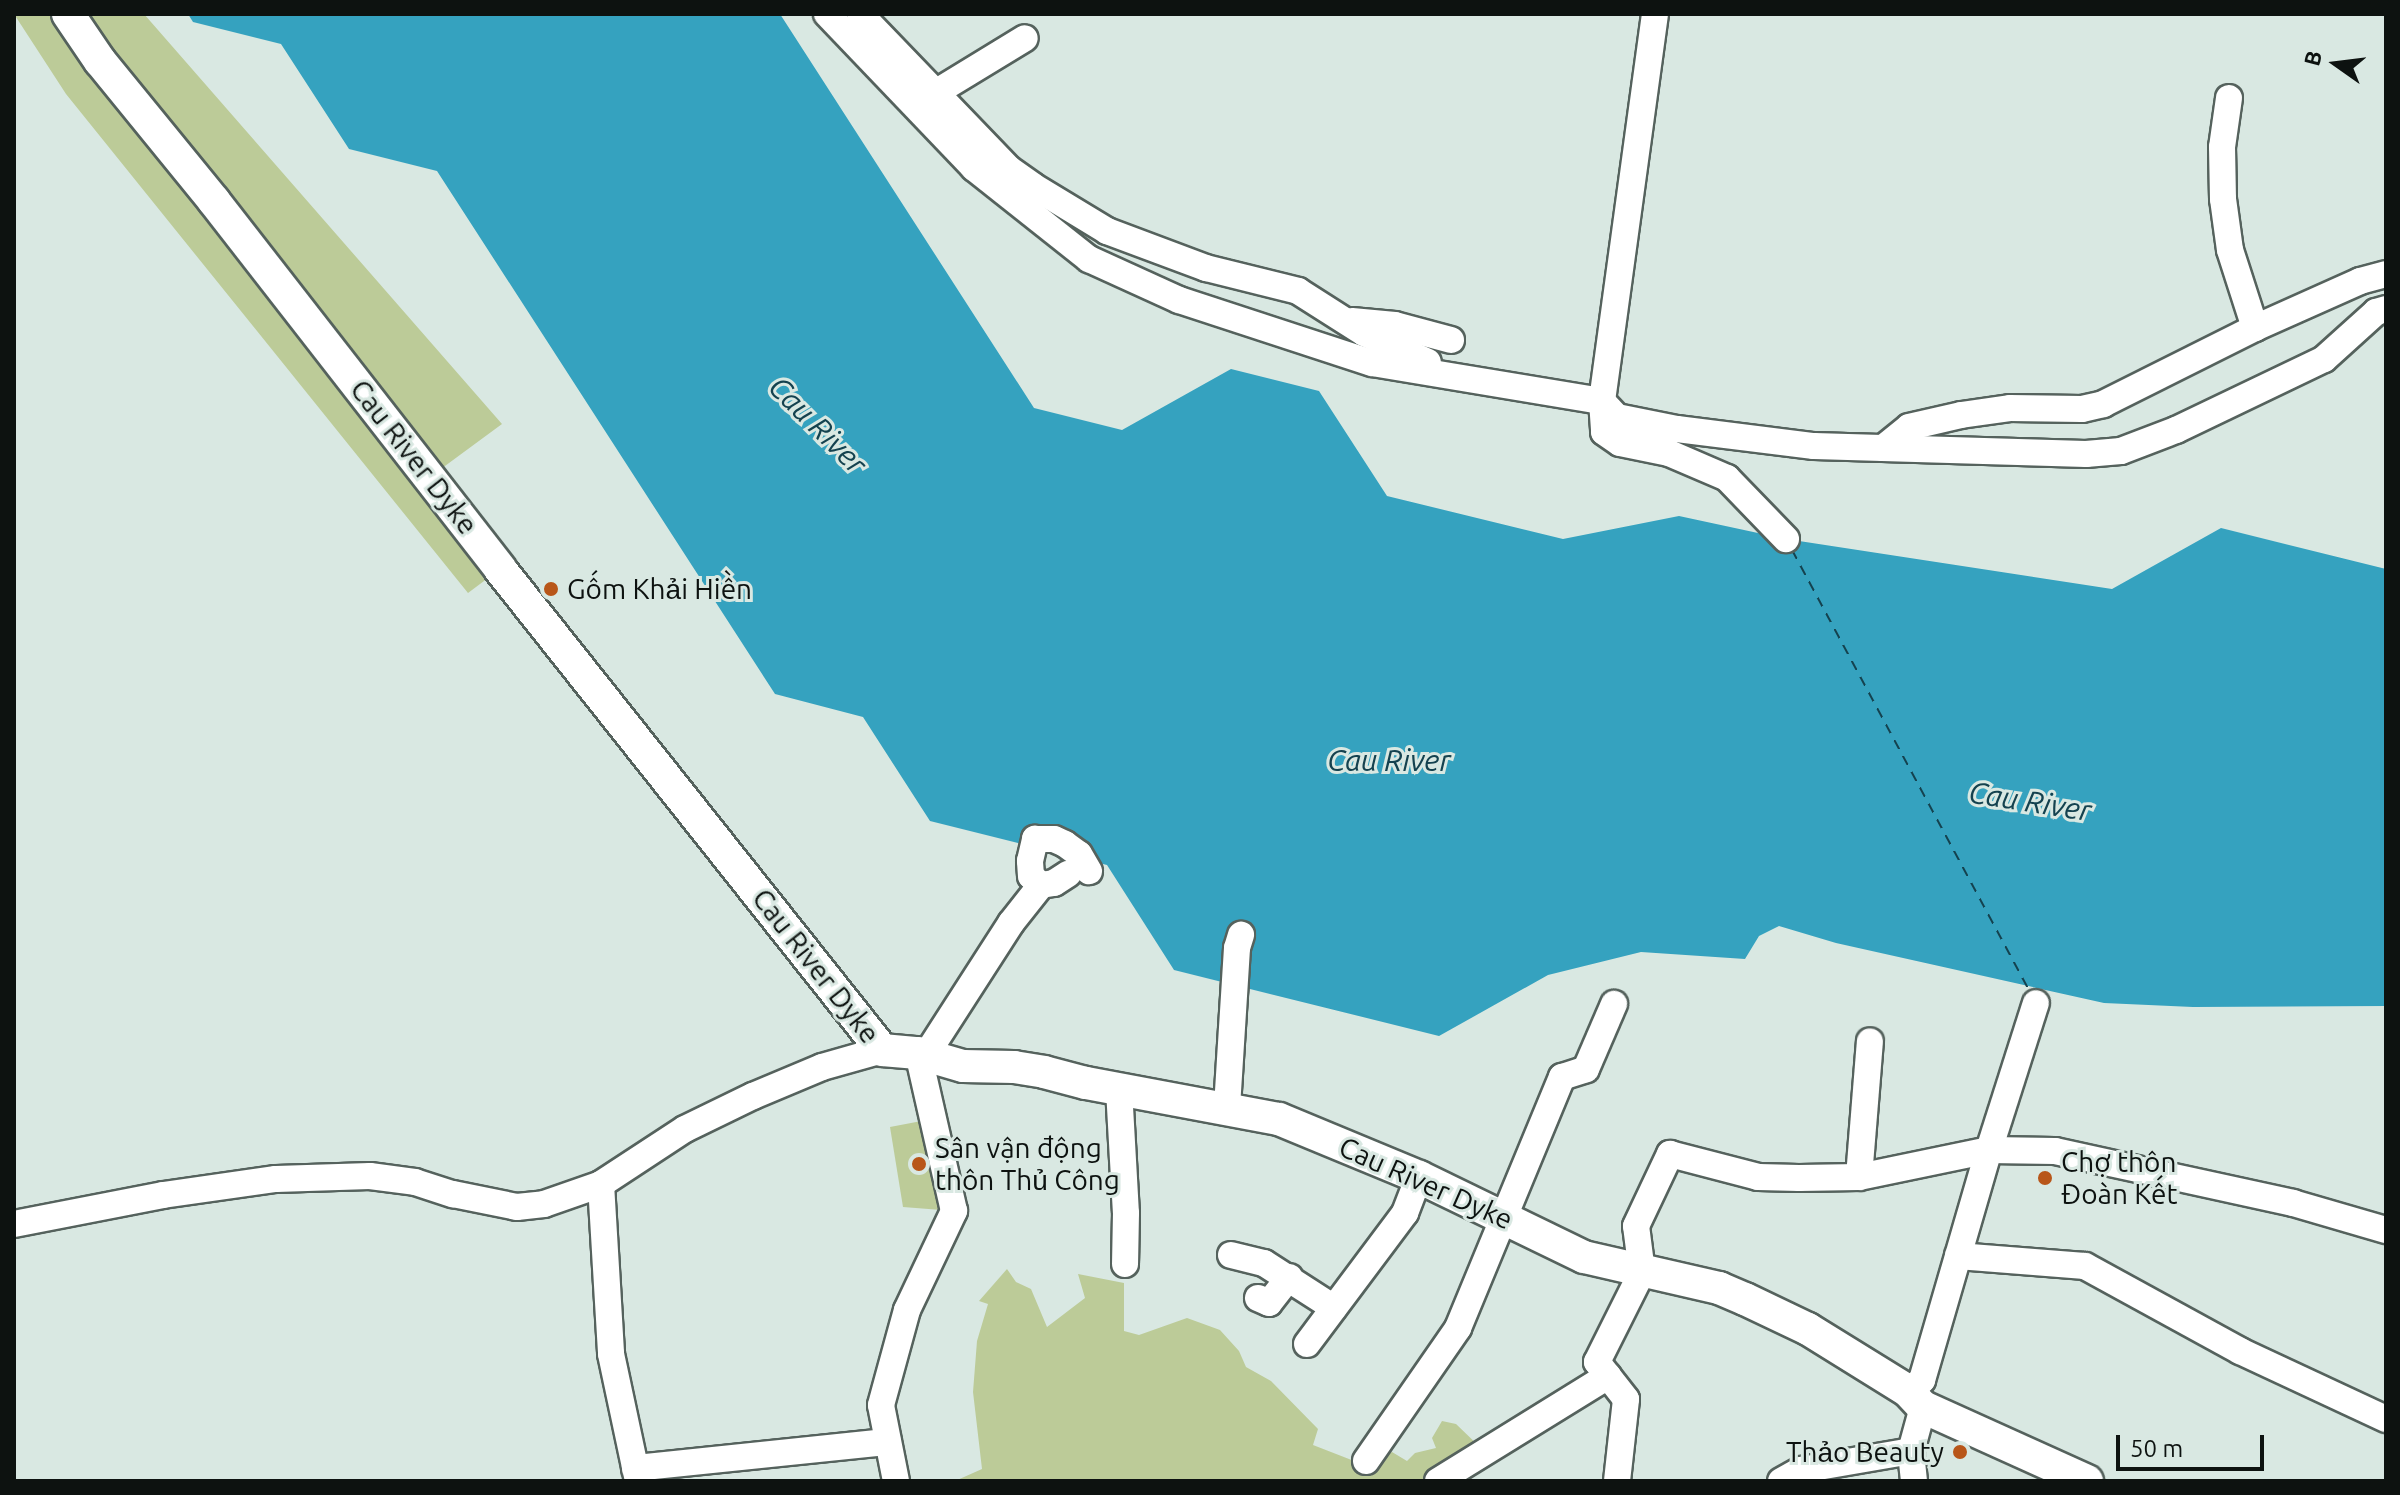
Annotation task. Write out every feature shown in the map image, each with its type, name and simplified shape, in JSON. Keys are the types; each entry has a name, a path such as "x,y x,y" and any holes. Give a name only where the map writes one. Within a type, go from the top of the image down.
{"main road":[{"name":"Cau River Dyke","path":"68,14 100,61 214,201 500,569 882,1050 922,1054 949,1063 1014,1067 1279,1119 1419,1177 1584,1257 1719,1288 1753,1303 1808,1329 1915,1399 2087,1481"}],"street":[{"path":"827,14 974,168 1107,231 1206,268 1298,291 1364,333 1457,375"},
{"path":"860,14 1009,169 1024,194 1089,259 1179,300 1372,363 1602,401 1617,417 1677,429 1814,446 2086,454 2121,451 2176,430 2324,359 2376,312 2386,309"},
{"path":"1655,14 1602,401 1604,432 1620,443 1669,453 1727,478 1786,539"},
{"path":"935,93 1025,38"},
{"path":"2229,98 2222,147 2223,199 2230,250 2255,328"},
{"path":"1883,448 1909,427 1961,415 2010,408 2082,409 2103,404 2255,328 2360,281 2386,274"},
{"path":"1349,321 1365,319 1451,340"},
{"path":"896,1481 881,1405 907,1310 954,1211 922,1054 1011,923 1041,885 1078,873 1079,854 1054,839 1035,839 1030,861 1031,876 1041,885"},
{"path":"1227,1107 1237,948 1241,935"},
{"path":"1914,1481 1911,1451 1915,1399 2036,1003"},
{"path":"1366,1461 1453,1336 1502,1216 1524,1175 1562,1077 1586,1069 1614,1004"},
{"path":"1859,1177 1870,1041"},
{"path":"14,1224 163,1195 276,1179 370,1176 415,1182 453,1194 517,1207 544,1204 601,1184 685,1129 753,1096 822,1067 882,1050"},
{"path":"1119,1089 1125,1264"},
{"path":"1617,1481 1626,1399 1597,1362 1642,1272 1636,1226 1670,1154 1758,1177 1859,1177 1989,1150 2055,1151 2101,1158 2293,1203 2386,1230"},
{"path":"1307,1344 1405,1213 1419,1177"},
{"path":"601,1184 611,1354 637,1474 888,1442"},
{"path":"1231,1255 1264,1263 1334,1308"},
{"path":"1958,1256 2085,1266 2240,1351 2386,1419"},
{"path":"1258,1298 1269,1303 1289,1277"},
{"path":"1438,1481 1608,1376"},
{"path":"1781,1481 1801,1470 1911,1451"}],"green space":[{"path":"14,14 144,14 502,424 430,477 492,574 484,581 468,593 66,94"},
{"path":"932,1119 954,1211 903,1207 890,1127"},
{"path":"1007,1269 1016,1282 1031,1289 1047,1327 1085,1298 1078,1274 1124,1283 1124,1331 1139,1335 1187,1318 1220,1330 1239,1351 1246,1367 1271,1381 1318,1429 1313,1445 1367,1466 1392,1452 1407,1461 1415,1453 1436,1448 1432,1438 1442,1421 1456,1424 1484,1451 1438,1481 955,1481 982,1469 973,1392 977,1341 988,1304 979,1301"}],"water":[{"name":"Cau River","path":"188,14 780,14 1034,408 1122,430 1231,369 1319,391 1387,496 1563,539 1679,516 1786,539 2112,589 2221,528 2386,569 2386,1006 2193,1007 2104,1003 1836,943 1779,926 1759,936 1745,959 1641,952 1548,975 1439,1036 1174,970 1107,865 930,821 863,717 775,694 437,171 349,149 281,44 193,22"}],"ferry route":[{"path":"1792,550 2030,992"}],"place":[{"name":"Gốm Khải Hiền","path":"551,589"},
{"name":"Sân vận động thôn Thủ Công","path":"919,1164"},
{"name":"Chợ thôn Đoàn Kết","path":"2045,1178"},
{"name":"Thảo Beauty","path":"1960,1452"}]}
